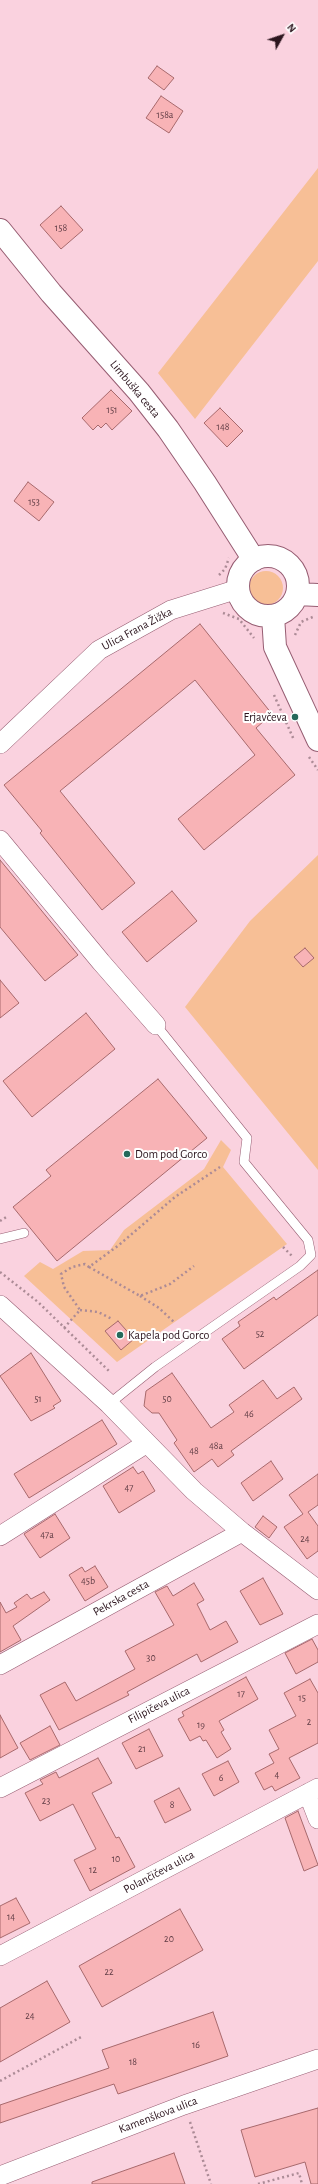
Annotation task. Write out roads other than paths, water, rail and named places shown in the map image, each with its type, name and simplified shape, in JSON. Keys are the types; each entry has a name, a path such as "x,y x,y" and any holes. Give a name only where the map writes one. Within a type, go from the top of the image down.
{"main road":[{"name":"Limbuška cesta","path":"0,230 51,293 139,392 168,429 205,483 254,560"},
{"path":"265,556 274,557 283,561 290,567 295,575 296,594 292,604 283,612 273,616 261,616 250,610 241,601 238,589 239,577 245,566 254,560 265,556"},
{"path":"296,594 318,595"},
{"path":"273,616 275,647 318,740"}],"street":[{"name":"Ulica Frana Žižka","path":"0,744 99,650 171,610 238,589"},
{"path":"0,840 100,962 156,1025"},
{"path":"4,1313 109,1404 194,1491 242,1532 318,1590"},
{"path":"0,1536 147,1443"},
{"name":"Pekrska cesta","path":"0,1665 242,1532"},
{"name":"Filipičeva ulica","path":"0,1788 318,1624"},
{"path":"313,1790 318,1819"},
{"name":"Polančičeva ulica","path":"0,1956 313,1790"},
{"name":"Kamenškova ulica","path":"0,2176 184,2105 318,2059"}],"lane":[{"path":"109,1404 155,1367 300,1266 314,1252 308,1240 244,1162 247,1138 156,1025"},
{"path":"0,1239 24,1233"}],"place":[{"name":"Erjavčeva","path":"295,717"},
{"name":"Dom pod Gorco","path":"127,1154"},
{"name":"Kapela pod Gorco","path":"120,1335"}]}
